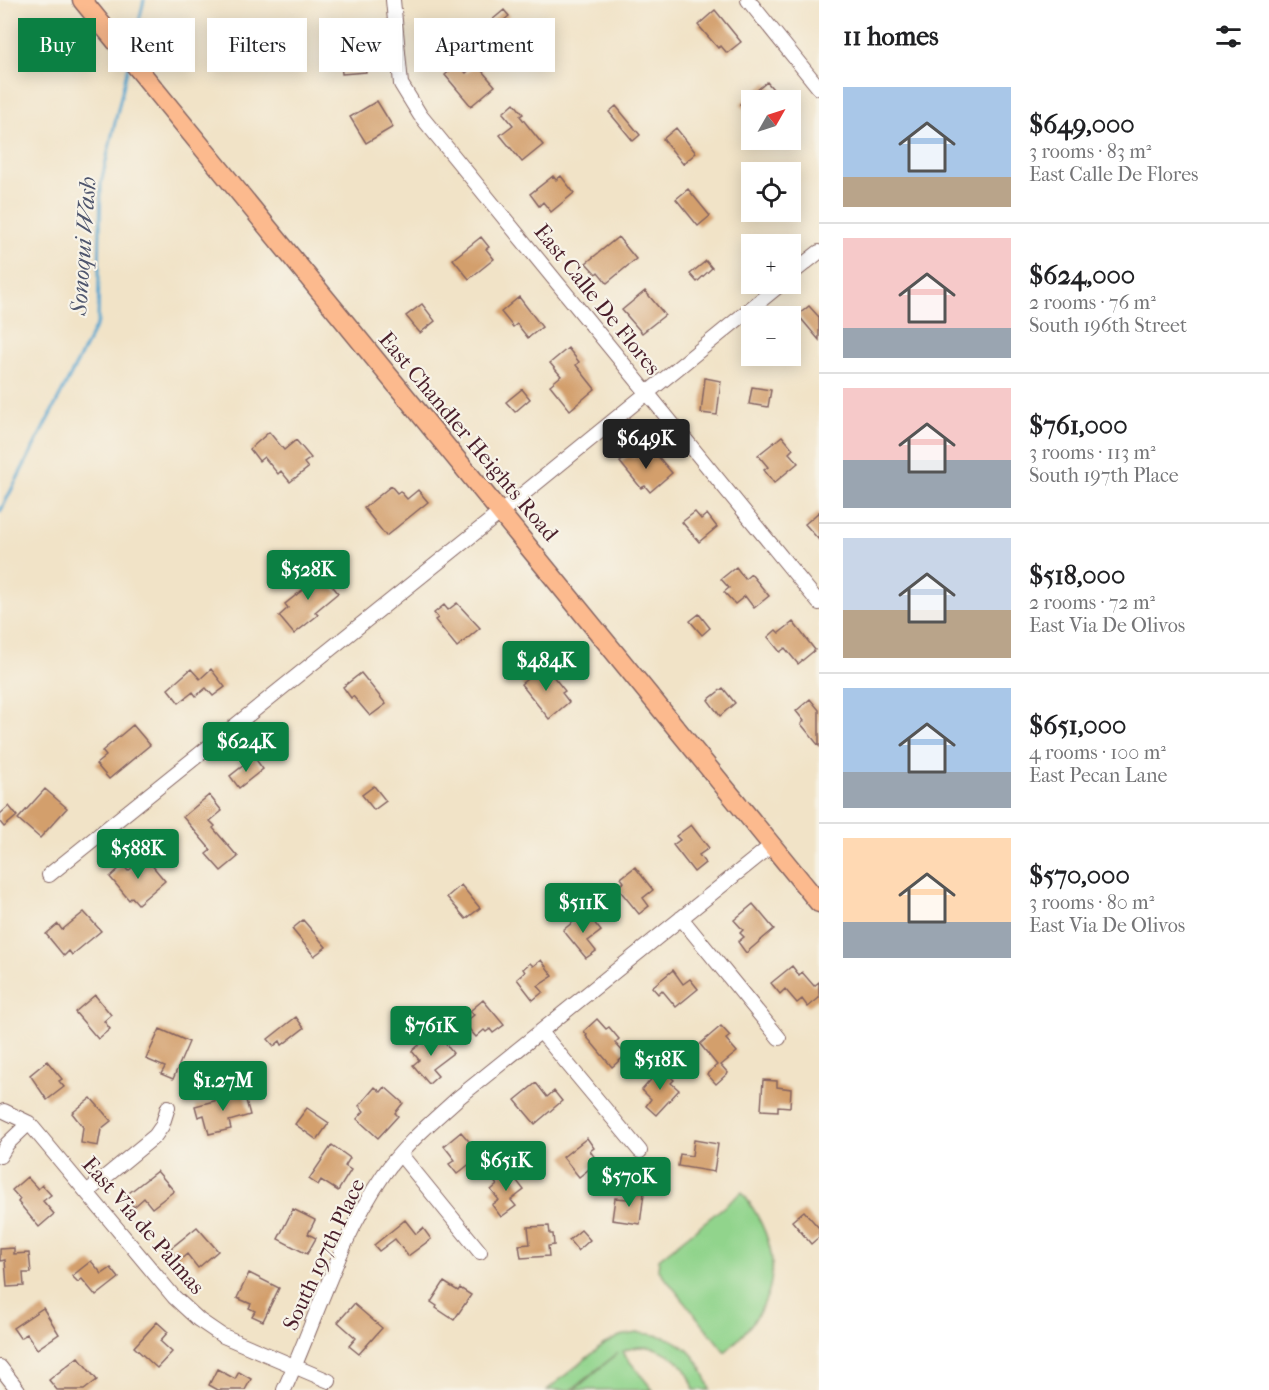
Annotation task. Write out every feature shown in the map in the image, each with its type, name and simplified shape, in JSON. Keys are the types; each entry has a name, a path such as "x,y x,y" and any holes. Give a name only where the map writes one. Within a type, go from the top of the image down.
{"main road":[{"name":"East Chandler Heights Road","path":"82,0 819,903"}],"street":[{"name":"East Calle De Flores","path":"393,0 400,84 420,115 819,603"},
{"path":"748,0 819,88"},
{"path":"801,266 819,252"},
{"path":"49,875 769,294"},
{"name":"South 197th Place","path":"284,1390 359,1215 386,1171 458,1098 772,845"},
{"path":"681,918 779,1038"},
{"path":"541,1032 640,1151"},
{"path":"87,1192 155,1136 162,1126 168,1107"},
{"name":"East Via de Palmas","path":"4,1111 29,1123 174,1297 199,1320 221,1335 329,1381"},
{"path":"0,1156 8,1144 29,1123"},
{"path":"401,1155 480,1252"},
{"path":"0,1367 18,1390"}],"green space":[{"path":"742,1192 757,1214 766,1236 771,1256 772,1276 767,1295 758,1314 744,1333 725,1352 658,1269 659,1259"},
{"path":"637,1333 664,1337 685,1348 700,1365 710,1390 694,1390 684,1368 676,1360 667,1353 645,1347 622,1352 653,1390 574,1390 618,1353 571,1390 547,1390 603,1345 620,1336"}],"building":[{"path":"504,10 509,16 507,18 494,18"},
{"path":"715,10 741,42 727,53 721,46 718,48 698,25"},
{"path":"342,72 366,72 342,74"},
{"path":"449,72 483,72 495,86 471,106 445,75"},
{"path":"767,82 774,90 757,90"},
{"path":"377,101 393,127 366,143 350,117"},
{"path":"514,103 523,114 520,116 543,145 522,162 500,135 513,125 503,113"},
{"path":"616,106 640,135 633,141 609,112"},
{"path":"676,128 696,153 683,164 663,139"},
{"path":"553,176 556,180 561,176 574,193 551,212 543,202 539,206 530,194"},
{"path":"688,189 710,216 698,226 676,199"},
{"path":"481,237 489,247 486,249 494,259 469,279 453,259"},
{"path":"618,237 636,259 607,283 586,263"},
{"path":"706,261 712,268 697,282 690,274"},
{"path":"645,291 665,315 642,333 622,310"},
{"path":"519,297 542,327 528,338 517,324 513,327 501,312"},
{"path":"422,304 435,321 420,333 406,316"},
{"path":"809,306 819,317 819,340 801,319 801,313"},
{"path":"568,348 579,362 576,365 595,389 570,410 550,385 561,376 550,363"},
{"path":"705,378 721,381 717,415 701,413"},
{"path":"752,387 771,390 768,407 749,404"},
{"path":"522,389 530,399 515,412 506,402"},
{"path":"269,432 284,450 296,440 311,458 304,463 308,468 290,482 281,471 278,474 264,457 259,461 250,449"},
{"path":"782,436 793,449 789,453 798,463 774,483 764,470 768,467 758,455"},
{"path":"644,449 651,457 656,454 672,473 650,492 645,486 641,488 620,462 630,454 633,458"},
{"path":"391,486 407,499 418,490 428,502 386,536 364,508"},
{"path":"695,512 701,519 707,514 717,527 699,542 682,522"},
{"path":"819,512 819,540 805,524"},
{"path":"736,567 745,579 751,574 769,596 754,608 745,596 735,604 724,592 729,588 721,579"},
{"path":"318,568 338,593 315,612 318,615 294,634 279,616 288,608 285,604 305,588 300,583"},
{"path":"457,603 480,628 457,647 435,620 438,618 434,613 444,605 448,610"},
{"path":"699,614 710,628 702,635 690,621"},
{"path":"793,622 815,650 798,664 785,648 780,652 768,637 776,630 779,633"},
{"path":"544,665 565,691 562,693 569,702 549,719 521,684"},
{"path":"191,669 200,679 211,669 225,687 213,696 206,688 196,696 193,692 179,703 168,689"},
{"path":"361,673 386,704 370,716 343,687"},
{"path":"723,688 735,703 720,716 708,700"},
{"path":"810,699 819,710 819,746 801,724 804,721 796,711"},
{"path":"133,725 150,745 109,779 96,764 106,756 102,751"},
{"path":"254,757 263,769 239,788 230,776"},
{"path":"374,786 386,801 374,810 362,795"},
{"path":"45,789 67,808 40,838 18,819"},
{"path":"209,795 222,811 210,821 215,826 213,828 238,857 221,871 206,854 211,850 183,817"},
{"path":"9,806 17,816 4,827 0,822 0,814"},
{"path":"691,825 709,848 699,855 705,863 694,872 673,845 680,840 676,836"},
{"path":"145,857 165,881 138,904 132,897 129,900 110,877 123,865 128,871"},
{"path":"635,867 653,890 643,898 649,906 639,914 617,887 624,882 621,878"},
{"path":"461,885 480,908 466,919 447,897"},
{"path":"753,904 774,929 746,953 738,942 744,937 740,933 743,930 734,920"},
{"path":"84,912 101,931 72,955 69,951 64,956 46,934 58,924 62,930"},
{"path":"586,912 601,931 588,941 596,951 586,958 563,930"},
{"path":"303,920 326,947 314,956 292,929"},
{"path":"541,960 553,976 538,986 543,992 533,1000 517,979 530,963 533,966"},
{"path":"792,966 799,975 802,972 814,986 819,982 819,998 808,1007 802,999 797,1003 785,989 780,994 771,983"},
{"path":"673,970 683,984 690,979 698,989 676,1007 662,990 658,994 652,987"},
{"path":"95,995 111,1015 104,1021 110,1029 98,1039 75,1012"},
{"path":"483,1000 504,1025 493,1033 490,1029 486,1032 484,1030 476,1037 464,1023 474,1015 470,1011"},
{"path":"296,1017 304,1028 282,1045 280,1041 274,1046 268,1039"},
{"path":"597,1019 606,1029 609,1027 619,1039 615,1043 626,1055 612,1067 584,1031"},
{"path":"721,1026 730,1036 726,1039 737,1052 721,1065 728,1073 716,1084 707,1074 717,1065 700,1044"},
{"path":"160,1029 189,1042 173,1079 161,1074 165,1067 146,1059"},
{"path":"431,1035 436,1041 440,1037 453,1053 432,1069 438,1076 429,1084 413,1065 419,1060 412,1051"},
{"path":"47,1061 62,1079 59,1081 64,1087 47,1100 30,1075"},
{"path":"661,1068 674,1080 671,1083 679,1090 656,1115 646,1106 651,1099 642,1090"},
{"path":"763,1080 777,1081 777,1087 791,1089 790,1107 778,1106 778,1111 761,1110"},
{"path":"536,1083 547,1097 554,1091 562,1101 535,1124 515,1100"},
{"path":"375,1087 381,1092 385,1087 403,1103 395,1113 398,1116 378,1138 357,1119 364,1111 359,1106"},
{"path":"244,1093 250,1115 229,1121 231,1129 209,1134 204,1115 198,1117 195,1106"},
{"path":"91,1098 111,1121 101,1129 98,1146 81,1143 83,1127 72,1113"},
{"path":"307,1108 329,1123 317,1140 295,1124"},
{"path":"461,1132 474,1147 470,1150 477,1158 457,1174 449,1164 455,1160 444,1146"},
{"path":"587,1138 594,1148 590,1151 598,1162 579,1177 563,1157"},
{"path":"694,1140 718,1144 714,1172 678,1166 680,1154 692,1156"},
{"path":"332,1145 350,1158 345,1166 351,1170 338,1191 321,1180 318,1185 309,1179"},
{"path":"507,1168 524,1190 511,1200 516,1206 501,1217 492,1205 499,1200 491,1190 497,1185 493,1180"},
{"path":"157,1171 174,1191 152,1208 144,1198 134,1207 125,1196"},
{"path":"27,1177 38,1189 42,1185 51,1195 43,1201 54,1214 39,1227 18,1202 20,1199 12,1190"},
{"path":"629,1191 644,1193 640,1224 612,1220 615,1198 628,1199"},
{"path":"293,1209 315,1220 308,1234 316,1238 307,1254 278,1239"},
{"path":"804,1211 819,1228 819,1237 811,1244 792,1221"},
{"path":"405,1220 416,1234 423,1228 431,1239 408,1256 395,1239 379,1251 374,1245"},
{"path":"549,1226 550,1234 553,1234 554,1245 548,1246 549,1256 521,1258 519,1245 530,1244 528,1227"},
{"path":"197,1227 218,1251 198,1268 187,1254 179,1261 170,1249"},
{"path":"581,1230 590,1240 578,1251 569,1240"},
{"path":"14,1248 14,1254 29,1253 31,1273 23,1273 24,1286 7,1287 5,1260 0,1261 0,1249"},
{"path":"91,1261 102,1274 111,1268 119,1278 96,1296 82,1279 78,1282 72,1276"},
{"path":"249,1273 279,1288 263,1321 252,1316 255,1311 249,1308 251,1304 237,1298"},
{"path":"444,1282 458,1291 460,1288 471,1295 454,1320 431,1302"},
{"path":"354,1304 382,1328 359,1354 349,1346 356,1338 338,1322"},
{"path":"43,1308 59,1334 37,1349 27,1334 20,1338 13,1328"},
{"path":"157,1322 168,1332 160,1341 172,1352 157,1368 134,1347"},
{"path":"78,1357 97,1380 84,1390 57,1390 49,1380"},
{"path":"217,1369 235,1379 239,1372 251,1379 245,1390 218,1390 209,1385"}],"waterway":[{"name":"Sonoqui Wash","path":"140,18 144,0"},
{"name":"Sonoqui Wash","path":"0,512 98,322 101,183 127,72"}]}
